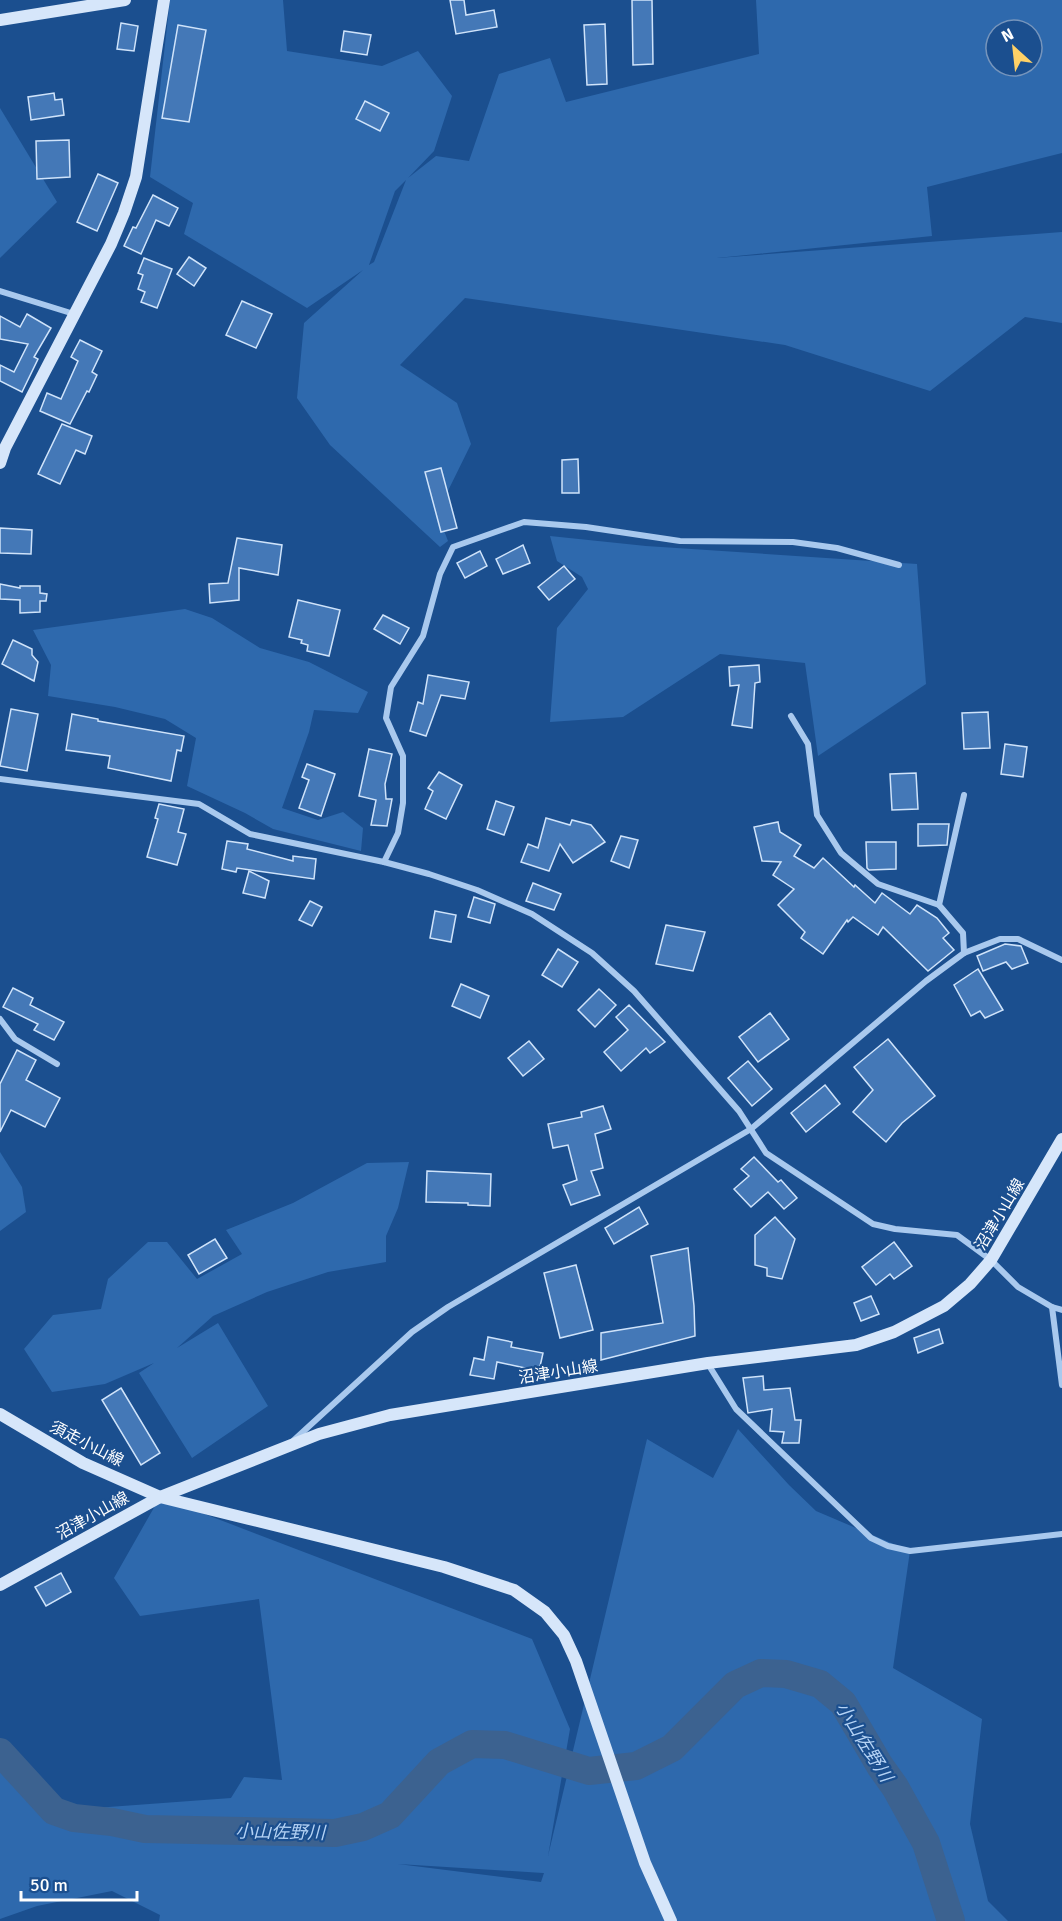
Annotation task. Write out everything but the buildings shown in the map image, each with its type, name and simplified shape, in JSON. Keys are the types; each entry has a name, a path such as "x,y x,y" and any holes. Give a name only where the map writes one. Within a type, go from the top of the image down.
{"main road":[{"path":"0,20 124,0"},
{"path":"0,463 5,448 111,244 124,213 136,177 164,0"},
{"name":"沼津小山線","path":"0,1585 160,1497 318,1434 390,1415 708,1363 856,1345 894,1332 944,1306 970,1284 991,1260 1062,1139"},
{"name":"須走小山線","path":"0,1414 82,1463 160,1497 444,1567 514,1590 545,1612 564,1635 576,1661 645,1863 671,1921"}],"street":[{"path":"0,291 74,314"},
{"path":"384,862 398,833 403,803 403,756 386,718 391,687 423,636 440,574 453,547 524,522 586,526 680,541 793,542 837,548 899,565"},
{"path":"791,716 808,744 817,815 841,853 878,884 939,905 963,933 964,953"},
{"path":"0,779 200,804 250,834 384,862 486,894 532,914 592,953 634,991 739,1111 766,1153 873,1224 895,1229 957,1235 991,1260 1018,1287 1052,1307 1062,1310"},
{"path":"939,905 964,795"},
{"path":"290,1444 412,1332 448,1307 751,1129 926,981 964,953 1000,939 1018,939 1062,960"},
{"path":"0,1019 15,1039 57,1064"},
{"path":"1052,1307 1062,1385"},
{"path":"708,1363 736,1409 871,1538 888,1546 910,1551 1062,1534"}],"shaded area":[{"path":"170,0 283,0 287,51 382,66 418,51 452,96 434,151 408,178 436,156 469,161 499,74 550,58 566,102 759,54 756,0 1062,0 1062,153 927,187 932,236 717,258 1062,232 1062,323 1025,317 930,391 785,345 465,298 400,365 457,403 471,444 442,503 436,510 448,541 440,547 330,445 297,398 304,323 363,270 307,308 184,234 193,203 150,177","holes":["406,180 374,262 369,265 395,191"]},
{"path":"0,108 57,202 0,258"},
{"path":"550,536 646,546 917,564 926,684 818,756 805,663 720,654 623,717 550,722 557,628 588,589 582,577 557,561"},
{"path":"185,609 212,618 260,648 309,662 368,692 358,713 314,710 309,732 282,808 318,820 343,812 363,828 361,851 273,829 187,786 196,738 165,719 115,707 48,696 51,665 33,630"},
{"path":"0,1152 22,1187 26,1212 0,1231"},
{"path":"409,1162 398,1208 386,1236 386,1262 328,1272 267,1292 213,1316 177,1348 218,1323 268,1406 192,1458 139,1373 154,1363 105,1384 52,1392 24,1349 53,1315 101,1309 108,1279 148,1242 167,1242 197,1279 242,1254 226,1230 293,1203 367,1163"},
{"path":"738,1429 816,1511 910,1551 893,1668 982,1719 970,1824 988,1901 1008,1921 159,1921 160,1915 112,1891 37,1906 0,1919 0,1752 54,1811 231,1798 244,1777 282,1780 259,1599 140,1616 114,1578 160,1497 532,1639 570,1729 548,1856 647,1439 713,1478","holes":["398,1864 544,1873 541,1882"]}],"waterway":[{"name":"小山佐野川","path":"0,1752 54,1811 74,1818 112,1822 145,1829 335,1833 363,1827 390,1815 439,1762 472,1744 505,1745 589,1771 636,1766 672,1748 735,1685 761,1673 786,1674 820,1684 843,1703 895,1787 926,1843 951,1921"}]}
